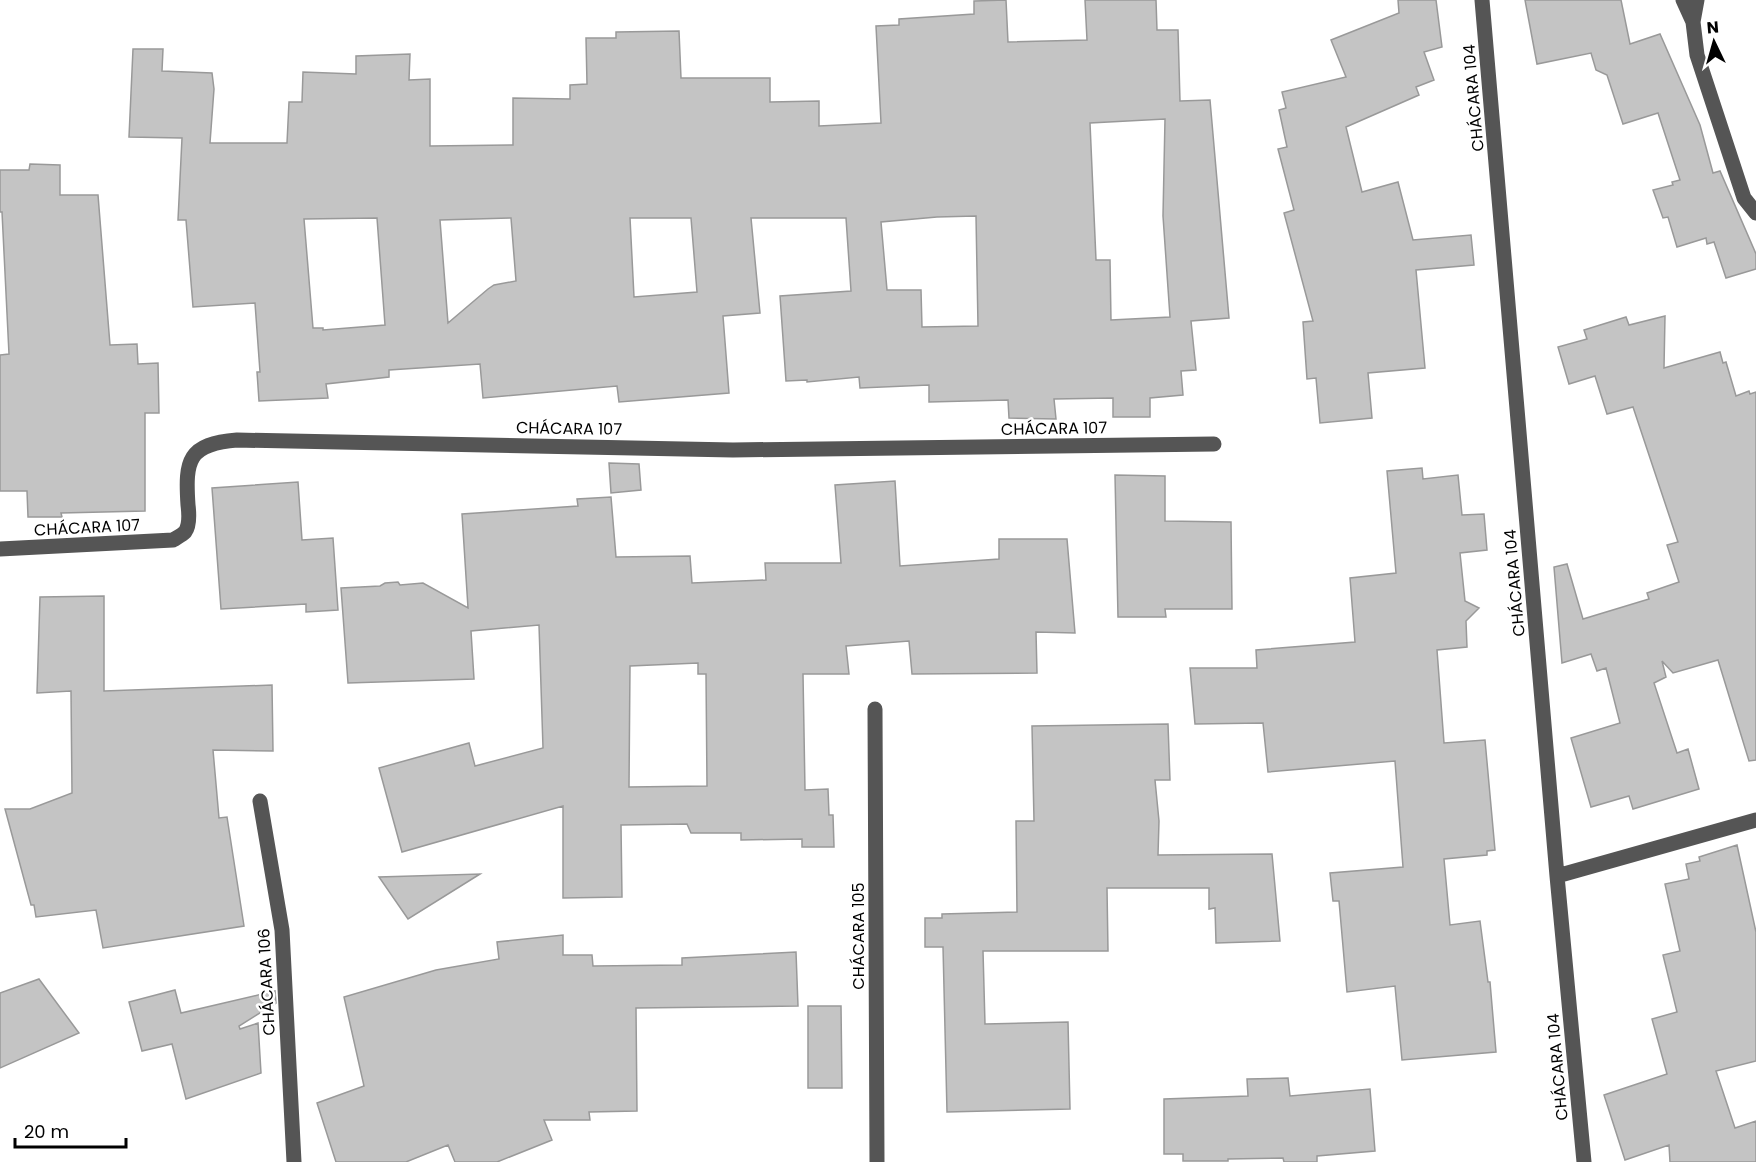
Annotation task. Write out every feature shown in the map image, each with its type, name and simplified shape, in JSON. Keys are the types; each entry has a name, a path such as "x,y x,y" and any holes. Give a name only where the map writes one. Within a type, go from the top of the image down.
{"street":[{"name":"CHÁCARA 104","path":"1482,0 1557,876 1584,1162"},
{"path":"1683,0 1693,22"},
{"path":"1697,0 1693,22 1697,55 1744,198 1756,213"},
{"name":"CHÁCARA 107","path":"0,549 173,540 184,533 189,518 187,487 189,462 202,448 217,441 733,450 1214,444"},
{"name":"CHÁCARA 105","path":"875,709 877,1162"},
{"name":"CHÁCARA 106","path":"260,801 282,930 294,1162"},
{"path":"1557,876 1756,820"}],"building":[{"path":"1006,0 1008,42 1087,40 1085,0 1156,0 1157,30 1178,30 1180,101 1210,100 1229,318 1191,321 1196,370 1181,371 1183,395 1150,398 1150,417 1113,417 1113,398 1054,399 1056,419 1009,418 1008,400 929,402 929,385 860,388 859,377 807,382 807,380 786,381 780,296 851,291 846,218 751,218 760,313 723,316 729,393 619,402 617,386 483,398 480,364 389,370 389,377 326,384 328,398 259,401 257,372 260,372 255,303 193,307 186,220 178,220 182,138 129,137 133,49 163,49 162,71 212,73 214,89 210,143 287,143 289,102 302,102 303,72 356,74 356,56 410,54 409,80 430,79 430,146 513,145 513,98 570,99 570,85 587,84 586,38 616,38 616,32 679,31 681,78 770,78 770,102 819,101 819,126 881,123 876,26 899,25 899,19 974,14 974,1","holes":["1165,119 1163,216 1170,317 1111,320 1110,260 1096,260 1090,123","976,216 978,326 922,327 921,290 887,290 881,222","377,218 385,325 323,330 323,328 313,328 304,219","511,218 516,281 494,285 448,323 440,220","630,218 691,218 697,292 634,297"]},
{"path":"1398,0 1436,0 1442,47 1424,52 1434,80 1416,87 1419,95 1346,127 1362,192 1398,182 1413,240 1471,235 1474,265 1416,270 1425,368 1368,373 1372,418 1320,423 1316,378 1307,379 1303,322 1313,321 1284,213 1294,210 1278,149 1287,147 1279,110 1286,108 1282,92 1346,77 1331,40 1399,13"},
{"path":"1525,0 1621,0 1630,44 1660,34 1700,125 1713,173 1720,171 1756,254 1756,269 1726,278 1714,242 1707,244 1706,238 1677,247 1668,217 1663,218 1653,190 1673,185 1672,182 1680,180 1658,113 1623,124 1607,75 1596,70 1591,53 1537,64"},
{"path":"30,164 60,165 60,195 98,195 110,345 137,344 138,364 158,363 159,413 145,413 145,511 61,513 62,517 28,517 27,491 0,491 0,355 9,354 2,212 0,212 0,170 29,170"},
{"path":"1665,316 1664,368 1720,352 1723,363 1726,362 1736,396 1749,391 1750,394 1756,392 1756,760 1749,761 1718,660 1673,673 1662,661 1666,677 1654,683 1677,753 1688,749 1699,789 1633,809 1629,796 1591,807 1571,738 1620,723 1606,668 1597,671 1591,654 1562,663 1554,567 1567,564 1583,619 1649,599 1647,593 1679,582 1667,545 1678,542 1633,407 1607,414 1595,376 1569,384 1558,347 1587,339 1584,330 1626,317 1629,325"},
{"path":"609,463 639,464 641,490 611,493"},
{"path":"1422,468 1423,479 1458,475 1462,515 1484,514 1487,550 1460,553 1465,601 1479,608 1466,621 1467,647 1437,650 1444,743 1485,740 1495,850 1487,851 1487,855 1444,859 1450,925 1480,921 1488,982 1490,982 1496,1052 1402,1060 1395,986 1347,992 1339,901 1333,901 1330,873 1403,867 1395,761 1268,772 1263,723 1195,724 1190,668 1257,668 1256,650 1355,642 1350,578 1396,573 1387,471"},
{"path":"1115,475 1165,476 1165,521 1231,522 1232,609 1165,609 1166,617 1118,617"},
{"path":"895,481 900,566 999,559 999,539 1067,539 1075,633 1036,632 1037,673 912,674 909,641 846,646 849,674 803,674 805,790 828,789 829,815 833,815 834,847 802,847 802,839 741,840 741,833 691,833 687,824 621,825 622,897 563,898 563,806 402,852 379,768 469,743 475,766 543,748 539,625 471,631 474,679 348,683 341,588 380,586 385,583 398,582 400,585 423,583 468,608 462,514 578,506 577,499 611,497 616,557 690,556 692,583 766,580 765,563 841,563 835,485","holes":["698,663 698,674 706,674 707,786 629,787 630,666"]},
{"path":"298,482 302,540 333,538 338,610 306,612 306,604 221,609 212,488"},
{"path":"104,596 104,691 272,685 273,751 213,750 219,818 227,817 244,926 103,948 96,910 36,917 5,809 30,809 72,793 71,691 37,693 40,597"},
{"path":"1168,724 1170,780 1155,780 1159,821 1158,855 1272,854 1280,941 1216,943 1215,908 1209,909 1209,888 1107,888 1108,951 983,951 985,1024 1068,1022 1070,1109 947,1112 943,947 925,947 925,918 942,918 942,914 1017,912 1016,821 1034,821 1032,726"},
{"path":"1737,845 1756,932 1756,1061 1716,1071 1735,1128 1756,1121 1756,1162 1670,1162 1669,1145 1625,1160 1604,1095 1667,1074 1652,1019 1677,1012 1663,955 1680,951 1665,884 1689,879 1686,864 1700,861 1699,857"},
{"path":"480,874 408,919 379,877"},
{"path":"563,935 563,955 592,955 593,966 682,965 682,958 796,952 798,1006 636,1008 637,1111 589,1112 590,1120 544,1120 552,1140 497,1162 455,1162 448,1145 406,1162 336,1162 317,1103 364,1086 344,997 436,970 499,959 497,942"},
{"path":"39,979 79,1033 0,1068 0,993"},
{"path":"175,990 181,1013 275,991 276,1003 239,1026 240,1029 258,1023 261,1073 186,1099 172,1044 142,1051 129,1002"},
{"path":"808,1006 841,1006 842,1088 808,1088"},
{"path":"1288,1078 1290,1096 1370,1089 1375,1151 1317,1156 1317,1162 1284,1162 1283,1158 1183,1161 1183,1154 1164,1154 1164,1099 1248,1096 1247,1079"}]}
